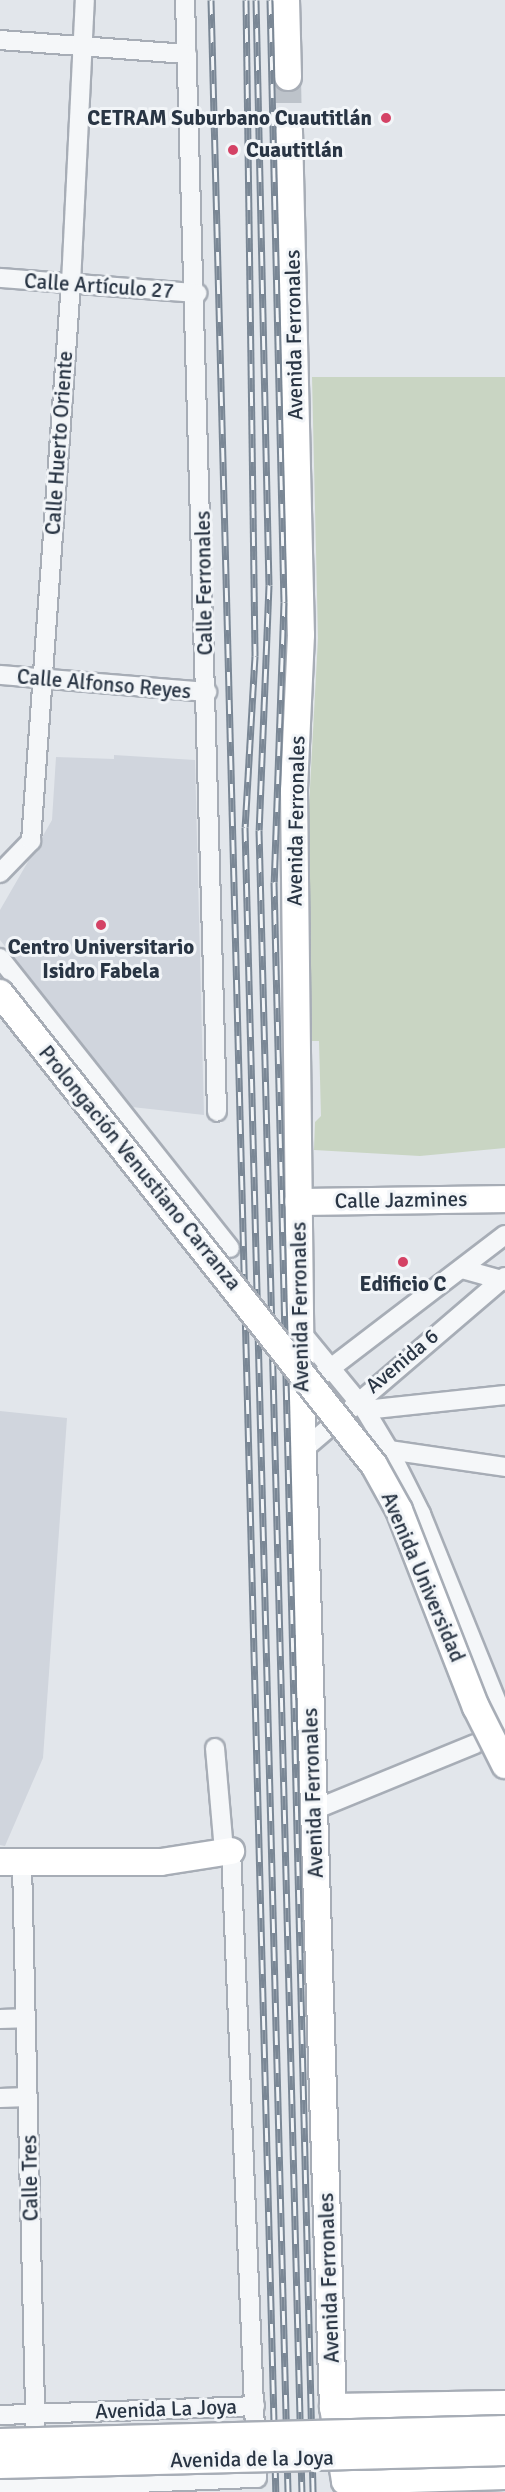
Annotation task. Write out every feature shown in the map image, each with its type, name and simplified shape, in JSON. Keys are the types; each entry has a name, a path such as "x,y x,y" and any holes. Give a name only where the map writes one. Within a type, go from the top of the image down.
{"main road":[{"path":"286,0 288,77"},
{"name":"Avenida Ferronales","path":"289,131 301,635 294,791 298,1202 290,1337 301,1397 333,2407 345,2487"},
{"name":"Prolongación Venustiano Carranza","path":"0,993 290,1337"},
{"name":"Calle Jazmines","path":"298,1202 505,1199"},
{"name":"Avenida Universidad","path":"290,1337 374,1465 399,1510 476,1707 505,1765"},
{"path":"11,1863 161,1862 227,1851"},
{"path":"333,2407 505,2404"},
{"name":"Avenida de la Joya","path":"0,2442 505,2429"},
{"name":"Avenida de la Joya","path":"0,2465 505,2452"},
{"path":"345,2487 505,2476"}],"street":[{"name":"Calle Huerto Oriente","path":"0,873 31,841 71,283 85,0"},
{"path":"0,40 186,54 185,0"},
{"name":"Calle Ferronales","path":"186,54 197,293 218,1112"},
{"name":"Calle Artículo 27","path":"0,278 197,293"},
{"name":"Calle Alfonso Reyes","path":"0,675 207,692"},
{"name":"Prolongación Venustiano Carranza","path":"0,958 230,1248"},
{"name":"Avenida 6","path":"301,1397 330,1366 505,1235"},
{"path":"462,1269 503,1280"},
{"name":"Avenida 6","path":"303,1450 360,1405 503,1280"},
{"name":"Avenida Universidad","path":"290,1337 330,1366 360,1405 389,1450 421,1514 505,1722"},
{"path":"360,1405 505,1395"},
{"path":"389,1450 505,1467"},
{"path":"314,1810 475,1744"},
{"path":"215,1748 227,1851 255,2406"},
{"name":"Calle Tres","path":"11,1863 28,2097 36,2490"},
{"path":"0,2019 24,2018"},
{"path":"0,2098 28,2097"},
{"name":"Avenida La Joya","path":"0,2415 255,2406 257,2478 36,2490 0,2489"}],"shaded area":[{"name":"Centro Universitario Isidro Fabela","path":"114,755 195,760 204,1115 132,1107 0,940 0,910 52,820 56,757 114,759"},
{"path":"0,1411 67,1418 43,1758 5,1846 0,1845"}],"green space":[{"path":"312,377 505,377 505,1148 420,1156 314,1150 315,1122 321,1116 319,1041 311,1041 307,844 318,638"}],"tunnel":[{"path":"288,77 289,131"}],"railway":[{"path":"211,0 276,2492"},
{"path":"246,0 255,656 245,827 288,2492"},
{"path":"256,0 269,585 259,830 302,2492"},
{"path":"270,0 284,602 274,882 313,2492"}],"place":[{"name":"CETRAM Suburbano Cuautitlán","path":"386,118"},
{"name":"Cuautitlán","path":"233,150"},
{"name":"Centro Universitario Isidro Fabela","path":"101,925"},
{"name":"Edificio C","path":"403,1262"}]}
